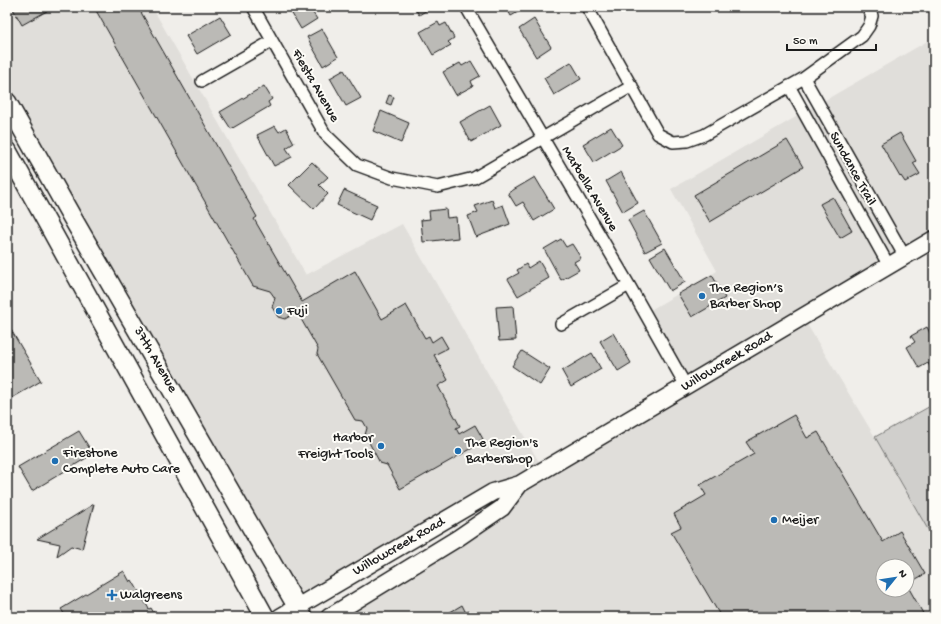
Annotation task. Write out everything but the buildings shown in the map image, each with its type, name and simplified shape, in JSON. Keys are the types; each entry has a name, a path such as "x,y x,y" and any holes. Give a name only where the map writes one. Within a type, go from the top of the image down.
{"main road":[{"name":"37th Avenue","path":"7,102 300,612"},
{"name":"37th Avenue","path":"7,150 265,617"},
{"name":"Willowcreek Road","path":"280,617 300,612 493,492 520,484 934,240"},
{"name":"Willowcreek Road","path":"329,617 458,538 502,508 520,484"}],"street":[{"name":"Fiesta Avenue","path":"253,7 325,134 357,165 392,178 438,187 474,178 542,139"},
{"name":"Marbella Avenue","path":"466,7 542,139 629,285 686,386"},
{"path":"587,7 658,134 673,142 686,141 704,135 804,78 862,36 869,26 872,16 867,7"},
{"path":"202,81 272,41"},
{"name":"Sundance Trail","path":"804,78 905,257"},
{"path":"542,139 632,86"},
{"name":"Sundance Trail","path":"788,86 889,266"},
{"path":"561,324 629,285"}],"shaded area":[{"path":"7,7 152,7 306,275 402,224 542,467 299,602 7,93"},
{"path":"931,39 934,44 934,236 687,382 647,312 717,271 671,189"},
{"path":"805,321 875,437 934,540 934,617 338,617 524,490"},
{"path":"934,404 934,540 875,437"}],"place":[{"name":"The Region’s Barber Shop","path":"702,296"},
{"name":"Fuji","path":"279,311"},
{"name":"Harbor Freight Tools","path":"381,446"},
{"name":"The Region's Barbershop","path":"458,451"},
{"name":"Firestone Complete Auto Care","path":"55,461"},
{"name":"Meijer","path":"774,520"},
{"name":"Walgreens","path":"112,595"}]}
